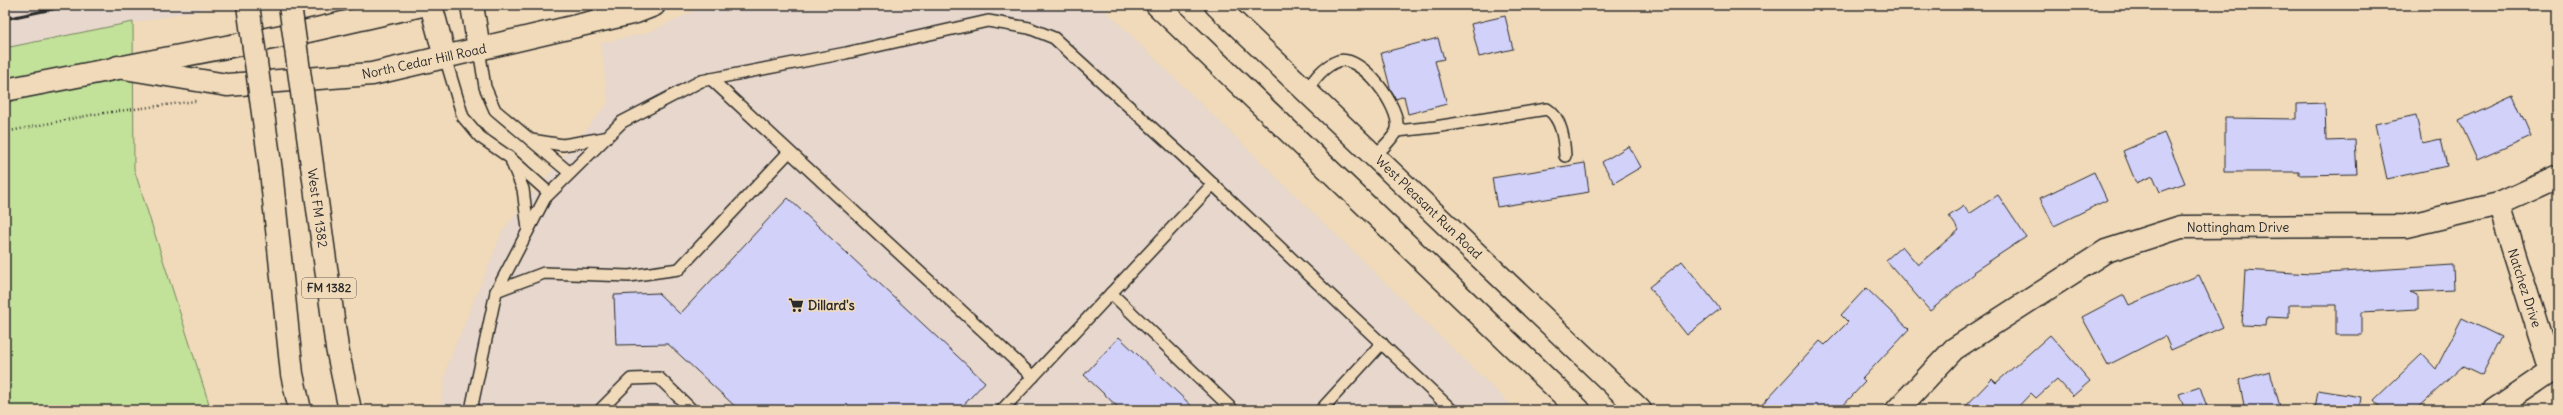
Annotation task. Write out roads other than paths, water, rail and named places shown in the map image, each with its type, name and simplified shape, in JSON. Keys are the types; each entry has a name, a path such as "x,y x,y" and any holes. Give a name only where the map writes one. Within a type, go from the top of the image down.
{"main road":[{"name":"FM 1382","path":"248,5 271,171 292,374 300,410"},
{"name":"West FM 1382","path":"290,5 338,348 350,410"},
{"name":"North Cedar Hill Road","path":"5,90 308,30 422,5"},
{"path":"431,5 445,57"},
{"path":"472,5 479,49"},
{"name":"North Cedar Hill Road","path":"118,67 226,85 372,74 636,12 654,5"},
{"path":"1157,5 1579,410"},
{"name":"West Pleasant Run Road","path":"1216,5 1376,155 1640,410"},
{"path":"1228,5 1305,88"},
{"name":"Nottingham Drive","path":"1897,410 1954,349 2106,251 2181,227 2406,226 2499,204 2558,177"},
{"name":"Natchez Drive","path":"2499,204 2555,371"},
{"path":"2494,410 2555,371"}],"lane":[{"path":"471,410 496,291 549,193 622,122 701,81 846,53 988,21 1029,28 1054,38 1213,184 1452,410"},
{"path":"479,49 486,87 495,110 528,140 570,173"},
{"path":"445,57 463,117 480,137 508,158 549,193"},
{"path":"1305,88 1320,72 1339,61 1351,62 1362,67 1390,101 1398,116 1397,130 1376,155"},
{"path":"711,79 1033,377"},
{"path":"1397,130 1435,127 1548,109 1554,113 1564,138 1565,156"},
{"path":"528,140 563,145 607,137"},
{"path":"496,291 544,273 629,276 679,269 789,152"},
{"path":"508,158 523,189 528,230"},
{"path":"1002,410 1213,184"},
{"path":"1111,293 1233,410"},
{"path":"1321,410 1382,343"},
{"path":"600,410 631,380 660,378 692,410"}],"railway":[{"path":"5,19 72,5"}],"place":[{"name":"Dillard's","path":"796,305"}]}
